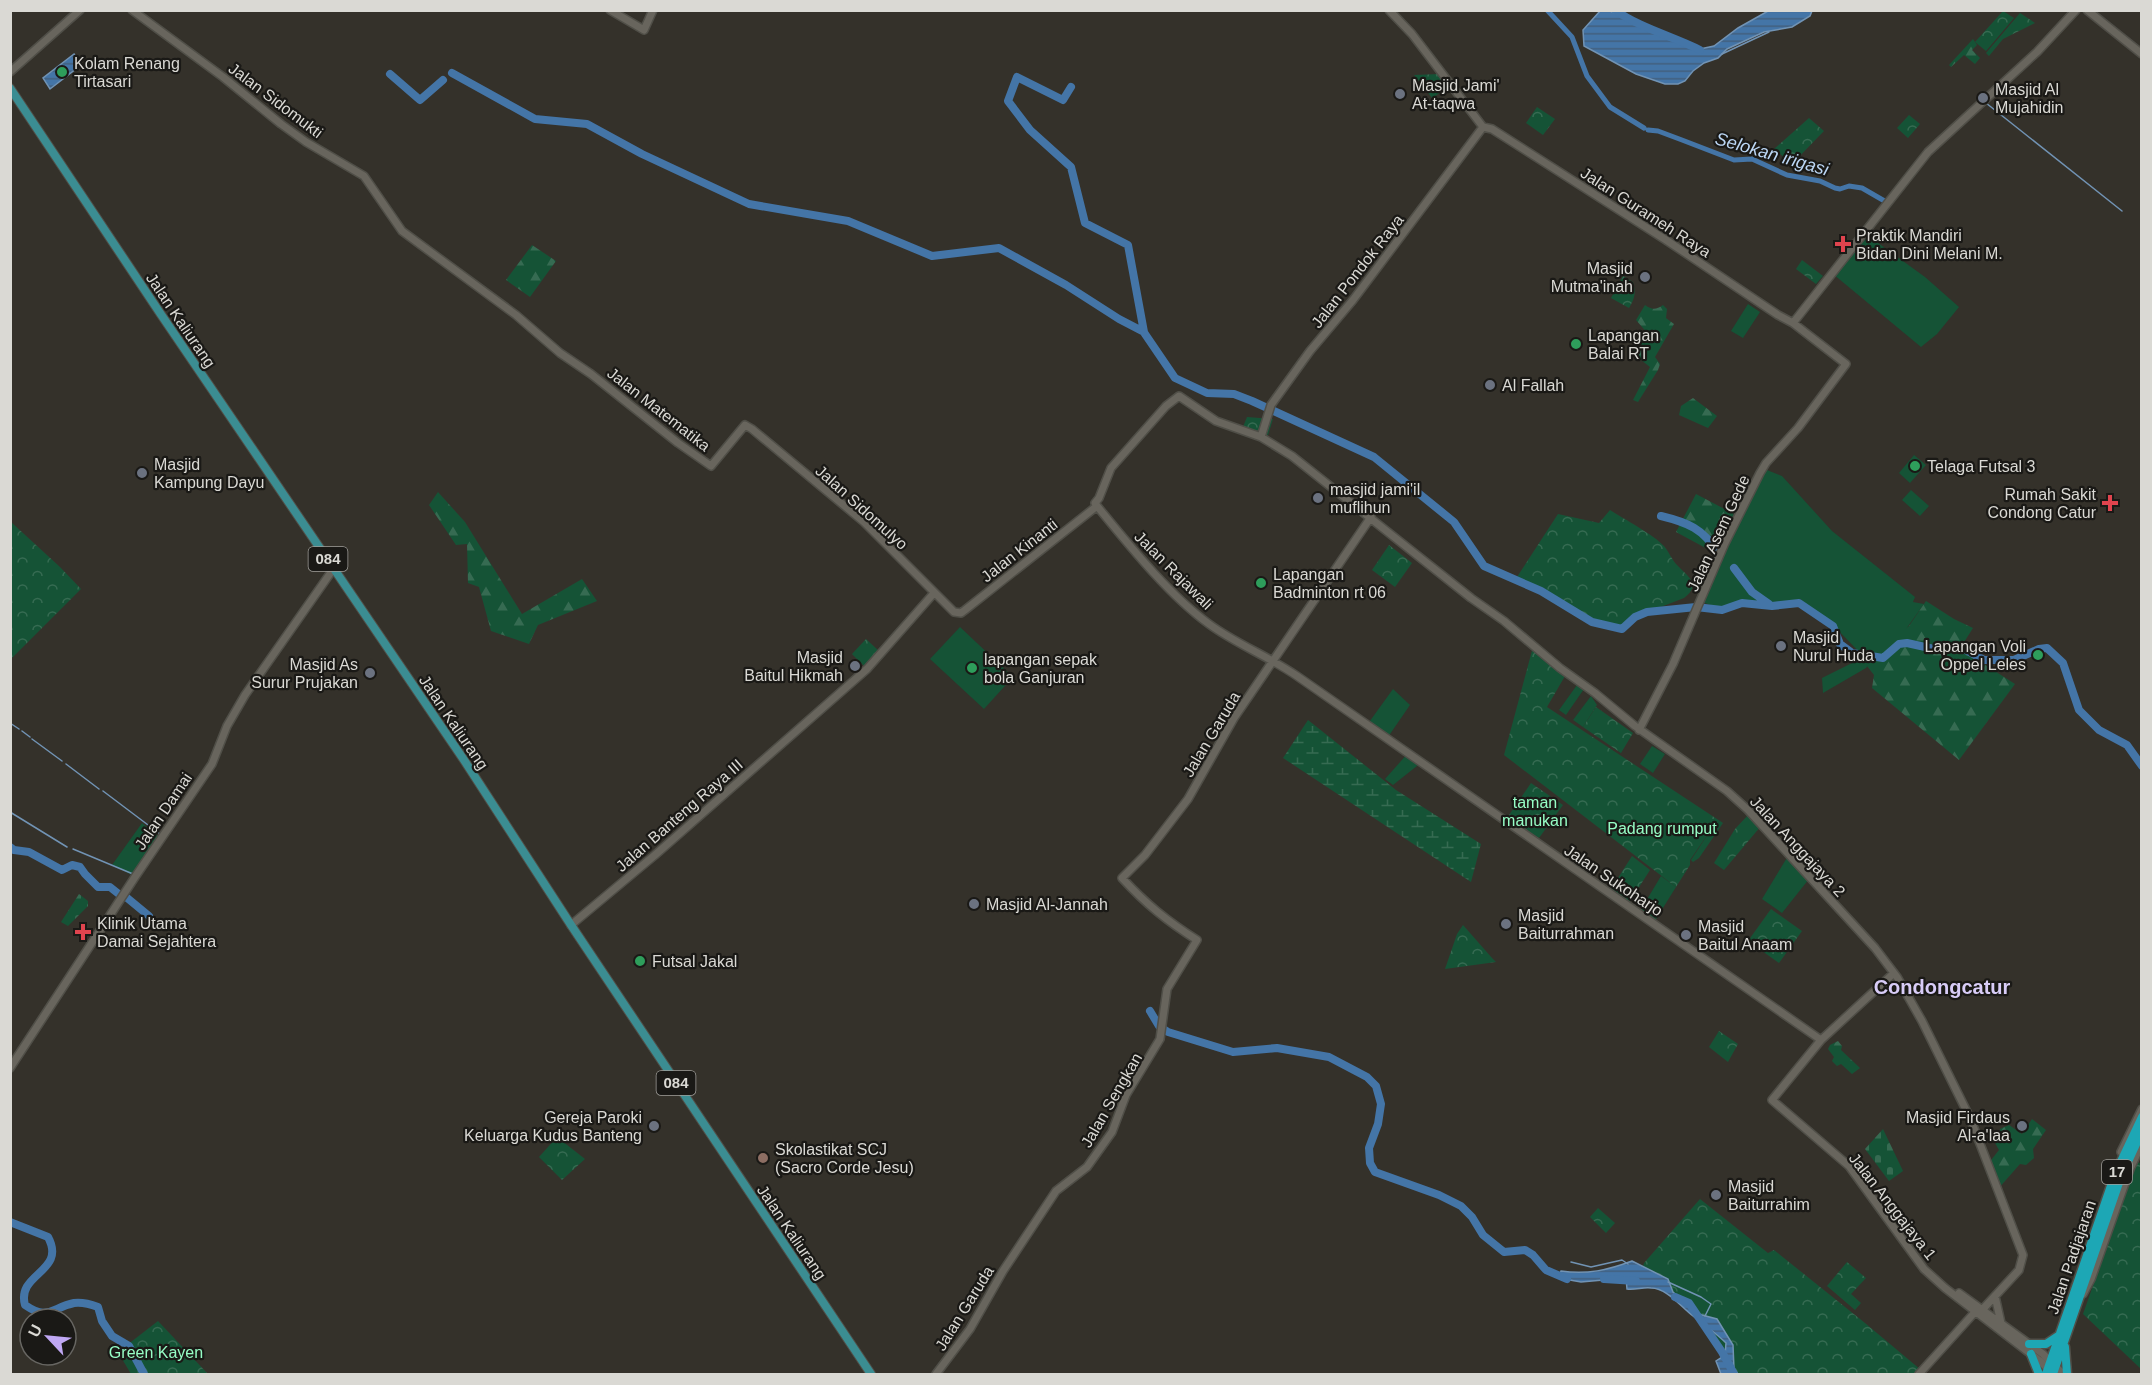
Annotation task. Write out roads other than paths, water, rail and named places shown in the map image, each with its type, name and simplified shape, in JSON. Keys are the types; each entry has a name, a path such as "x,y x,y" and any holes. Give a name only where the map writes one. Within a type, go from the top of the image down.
{"highway":[{"name":"Jalan Padjajaran","path":"2051,1370 2100,1229 2119,1161 2142,1117"},
{"name":"Jalan Padjajaran","path":"2100,1229 2142,1131"},
{"path":"2029,1344 2046,1344 2064,1333 2065,1374"},
{"path":"2031,1354 2038,1374"}],"main road":[{"name":"Jalan Kaliurang","path":"10,88 464,760 871,1374"}],"street":[{"path":"10,72 80,10"},
{"name":"Jalan Sidomukti","path":"132,10 223,77 289,130 364,176 402,231 516,315 560,353 591,374"},
{"path":"610,10 644,30 653,10"},
{"path":"1389,10 1412,34 1483,127"},
{"path":"1793,323 1928,152 2037,52 2076,10"},
{"path":"2087,10 2142,54"},
{"name":"Jalan Gurameh Raya","path":"1483,127 1492,129 1666,240 1793,323 1846,364"},
{"name":"Jalan Pondok Raya","path":"1258,436 1271,405 1310,351 1357,296 1483,127"},
{"name":"Jalan Asem Gede","path":"1639,730 1703,597 1724,545 1766,464 1798,428 1846,364"},
{"name":"Jalan Matematika","path":"591,374 678,443 711,466 745,425"},
{"name":"Jalan Anggajaya 2","path":"1097,506 1095,503 1100,498 1111,468 1166,406 1179,396 1216,421 1258,436 1292,456 1639,730 1713,780 1745,807 1875,948 1894,973 1922,1021 1970,1118 2023,1256 2019,1270 1919,1374"},
{"name":"Jalan Sidomulyo","path":"745,425 864,522 952,611 957,613"},
{"name":"Jalan Kinanti","path":"957,613 965,610 1097,506"},
{"name":"Jalan Rajawali","path":"1097,506 1137,553 1193,611 1236,641 1274,660"},
{"name":"Jalan Garuda","path":"1160,1040 1167,989 1197,940 1144,902 1122,878 1145,855 1188,799 1234,718 1371,517"},
{"name":"Jalan Damai","path":"10,1068 212,764 223,733 245,695 334,568"},
{"name":"Jalan Banteng Raya III","path":"571,924 740,781 867,669 934,593"},
{"name":"Jalan Sukoharjo","path":"1274,660 1821,1040"},
{"path":"1821,1040 1840,1020 1894,973"},
{"name":"Jalan Sengkan","path":"1014,1254 1056,1191 1087,1167 1112,1132 1126,1095 1160,1040"},
{"name":"Jalan Anggajaya 1","path":"1821,1040 1772,1100 1849,1166 1918,1263 2051,1370"},
{"path":"2077,1298 2076,1276 2119,1161 2142,1109"},
{"path":"2077,1298 2088,1287 2130,1169 2142,1143"},
{"name":"Jalan Garuda","path":"936,1374 961,1343 1014,1254"},
{"path":"1995,1296 2001,1323"},
{"name":"Jalan Anggajaya 1","path":"1978,1311 2001,1323 2029,1344 2051,1370"},
{"path":"2051,1370 2065,1374"}],"water":[{"path":"1600,11 1610,11 1662,35 1700,49 1714,46 1738,28 1768,11 1812,11 1810,16 1792,27 1764,32 1727,49 1718,58 1704,63 1693,71 1685,81 1678,84 1665,84 1636,74 1584,46 1583,30"},
{"name":"Kolam Renang Tirtasari","path":"74,54 81,65 50,89 43,78"},
{"path":"1632,1261 1668,1279 1673,1292 1698,1314 1717,1319 1733,1345 1734,1369 1738,1374 1721,1374 1716,1361 1725,1355 1726,1343 1663,1291 1648,1288 1627,1289 1626,1278 1581,1282 1558,1278 1561,1271 1597,1271"}],"waterway":[{"name":"Selokan irigasi","path":"1547,10 1572,37 1587,76 1610,107 1644,128"},
{"path":"1615,10 1645,27 1700,50"},
{"path":"1722,54 1769,32"},
{"path":"452,73 535,119 587,124 642,154 749,204 848,221 932,256 999,248 1144,332 1128,245 1085,223 1071,167 1030,130 1008,101 1017,77 1063,100 1071,87"},
{"path":"390,74 420,100 443,80"},
{"path":"1986,103 2122,211"},
{"name":"Selokan irigasi","path":"1648,130 1658,131 1734,160 1752,159 1787,175 1820,181 1840,189 1849,186 1862,188 1888,203"},
{"path":"1143,331 1175,378 1207,393 1234,394 1252,401 1374,457 1454,522 1484,566 1541,591 1592,622 1622,629 1635,617 1647,612 1696,607 1722,610 1742,603 1772,606 1799,603 1833,626 1840,644 1852,653 1883,658 1899,644 1907,643 1934,649 1949,647 1964,649 1984,660 2014,660 2047,648 2063,663 2079,710 2099,730 2127,745 2142,766"},
{"path":"1661,516 1679,521 1701,532 1717,553"},
{"path":"1734,568 1752,592 1769,604"},
{"path":"10,723 19,729"},
{"path":"22,731 30,737"},
{"path":"32,739 62,761"},
{"path":"66,764 99,789"},
{"path":"103,791 160,834"},
{"path":"10,812 67,847"},
{"path":"10,847 14,850 29,852 62,870 72,865 80,867 98,887 110,887 120,895"},
{"path":"73,849 133,874"},
{"path":"126,897 149,916"},
{"path":"1150,1011 1159,1026 1168,1032 1233,1052 1277,1048 1329,1057 1367,1077 1376,1086 1381,1104 1378,1124 1369,1148 1370,1163 1375,1172 1439,1195 1461,1206 1472,1217 1483,1235 1504,1252 1525,1250 1533,1255 1546,1270 1567,1279"},
{"path":"10,1222 48,1237 52,1249 47,1265 27,1286 24,1294 25,1305 45,1313 74,1303 86,1303 98,1307 102,1321 112,1336 129,1346 144,1374"},
{"path":"1571,1262 1591,1267 1622,1260 1628,1264"},
{"path":"1604,1279 1636,1281"},
{"path":"1668,1282 1711,1304 1705,1316"},
{"path":"1675,1297 1689,1303 1734,1374"}],"place":[{"name":"Kolam Renang Tirtasari","path":"62,72"},
{"name":"Masjid Jami' At-taqwa","path":"1400,94"},
{"name":"Masjid Al Mujahidin","path":"1983,98"},
{"name":"Praktik Mandiri Bidan Dini Melani M.","path":"1843,244"},
{"name":"Masjid Mutma'inah","path":"1645,277"},
{"name":"Lapangan Balai RT","path":"1576,344"},
{"name":"Al Fallah","path":"1490,385"},
{"name":"Telaga Futsal 3","path":"1915,466"},
{"name":"Masjid Kampung Dayu","path":"142,473"},
{"name":"masjid jami'il muflihun","path":"1318,498"},
{"name":"Rumah Sakit Condong Catur","path":"2110,503"},
{"name":"Lapangan Badminton rt 06","path":"1261,583"},
{"name":"Masjid Nurul Huda","path":"1781,646"},
{"name":"Lapangan Voli Oppel Leles","path":"2038,655"},
{"name":"Masjid Baitul Hikmah","path":"855,666"},
{"name":"lapangan sepak bola Ganjuran","path":"972,668"},
{"name":"Masjid As Surur Prujakan","path":"370,673"},
{"name":"Masjid Al-Jannah","path":"974,904"},
{"name":"Masjid Baiturrahman","path":"1506,924"},
{"name":"Klinik Utama Damai Sejahtera","path":"83,932"},
{"name":"Masjid Baitul Anaam","path":"1686,935"},
{"name":"Futsal Jakal","path":"640,961"},
{"name":"Gereja Paroki Keluarga Kudus Banteng","path":"654,1126"},
{"name":"Masjid Firdaus Al-a'laa","path":"2022,1126"},
{"name":"Skolastikat SCJ (Sacro Corde Jesu)","path":"763,1158"},
{"name":"Masjid Baiturrahim","path":"1716,1195"}],"district":[{"name":"Condongcatur","path":"1942,987"}],"park label":[{"name":"taman manukan","path":"1535,811"},
{"name":"Padang rumput","path":"1662,828"},
{"name":"Green Kayen","path":"156,1352"}]}
